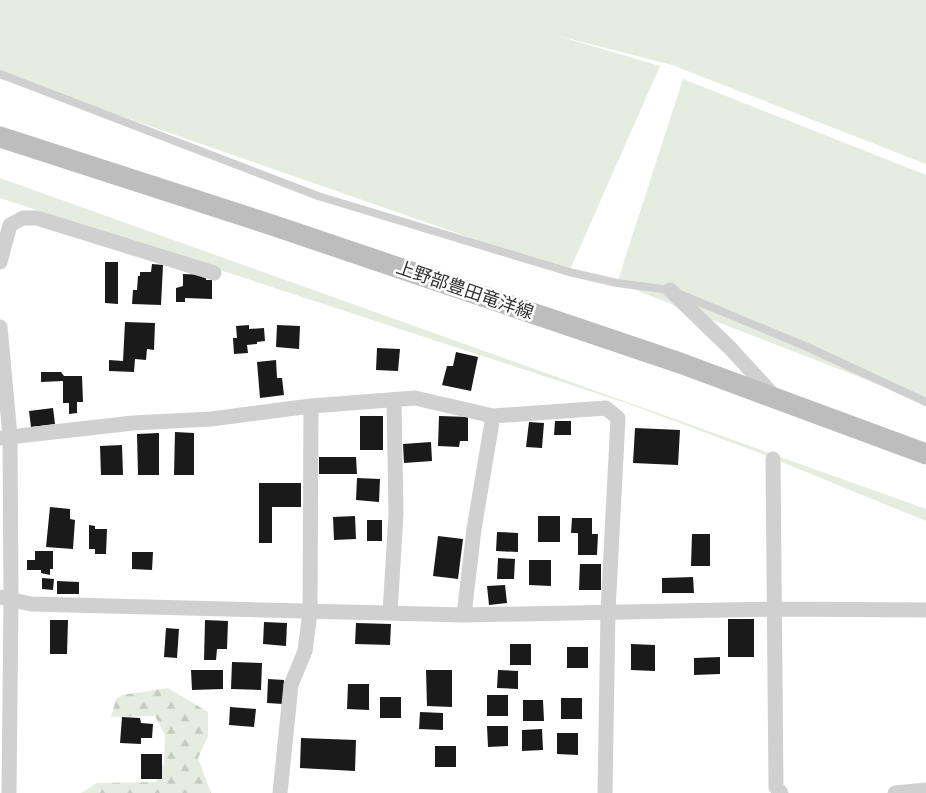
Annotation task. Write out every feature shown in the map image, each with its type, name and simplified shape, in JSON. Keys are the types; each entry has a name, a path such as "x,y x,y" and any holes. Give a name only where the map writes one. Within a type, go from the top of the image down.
{"main road":[{"name":"上野部豊田竜洋線","path":"0,137 272,225 680,363 926,454"}],"street":[{"path":"0,262 10,225 23,218 37,218 214,273"},
{"path":"670,290 731,349 777,399"},
{"path":"0,336 5,437 9,793"},
{"path":"5,437 133,423 212,419 311,406 415,398 493,416 606,408 618,418 608,611 604,793"},
{"path":"390,613 396,512 394,400"},
{"path":"280,793 291,685 305,652 310,612 311,406"},
{"path":"464,615 474,529 493,416"},
{"path":"773,459 776,787 781,793"},
{"path":"6,598 31,604 464,615 774,609 926,610"},
{"path":"895,793 926,790"}],"lane":[{"path":"0,74 318,196 569,272 617,283 670,290 805,346 926,402"}],"green space":[{"path":"0,0 926,0 926,164 672,65 555,35 660,66 569,272 115,114 0,79"},
{"path":"683,79 926,175 926,403 617,283"},
{"path":"0,178 926,509 926,521 757,452 629,404 0,198"},
{"path":"168,688 208,712 208,736 198,758 211,793 81,793 97,783 156,782 164,763 165,735 155,716 111,717 116,699 122,695"}],"building":[{"path":"105,262 118,262 118,304 105,303"},
{"path":"152,264 163,265 161,305 132,304 133,290 137,290 140,272 151,272"},
{"path":"183,274 206,275 206,280 212,280 212,299 185,298 185,302 176,302 176,288 183,286"},
{"path":"125,322 155,323 154,350 147,349 146,360 135,359 134,372 109,371 109,360 123,361"},
{"path":"249,325 249,329 264,328 265,341 247,345 248,353 234,354 233,338 237,338 236,326"},
{"path":"277,325 300,326 299,349 276,347"},
{"path":"377,348 400,349 398,371 376,370"},
{"path":"456,352 478,357 471,391 442,385 447,366 453,366"},
{"path":"276,360 277,378 282,378 284,395 260,398 257,362"},
{"path":"41,372 61,372 64,376 82,376 83,402 77,402 77,413 69,414 69,403 63,403 63,381 41,382"},
{"path":"53,408 55,424 31,427 29,411"},
{"path":"360,416 383,416 383,450 360,450"},
{"path":"439,416 468,417 468,441 460,441 459,447 438,446"},
{"path":"555,421 571,421 571,435 554,435"},
{"path":"529,422 544,423 542,448 526,447"},
{"path":"635,428 680,430 678,465 633,463"},
{"path":"175,432 194,433 194,475 174,475"},
{"path":"159,433 159,475 138,475 137,434"},
{"path":"431,442 432,461 404,463 403,444"},
{"path":"122,445 123,475 101,475 100,446"},
{"path":"319,457 356,457 357,474 319,474"},
{"path":"357,478 380,479 379,502 356,500"},
{"path":"259,483 301,483 301,507 272,507 272,543 259,543"},
{"path":"50,507 70,509 70,519 75,520 73,549 46,547"},
{"path":"355,516 356,539 334,540 333,517"},
{"path":"538,516 560,516 560,542 538,542"},
{"path":"572,518 592,518 592,534 598,534 597,555 578,555 578,533 571,533"},
{"path":"367,520 382,520 382,541 367,541"},
{"path":"89,525 95,526 95,529 107,529 106,554 95,554 95,549 89,549"},
{"path":"497,532 518,533 518,552 496,551"},
{"path":"692,534 710,534 710,566 691,566"},
{"path":"438,536 463,539 458,579 433,576"},
{"path":"35,551 53,551 53,569 50,569 50,575 41,573 41,570 27,570 27,560 35,560"},
{"path":"132,552 153,552 152,570 132,569"},
{"path":"498,558 515,559 514,579 497,579"},
{"path":"529,560 551,560 551,586 529,585"},
{"path":"580,564 601,564 601,590 579,590"},
{"path":"693,577 694,593 662,593 662,578"},
{"path":"42,578 54,579 53,590 42,589"},
{"path":"57,581 79,582 79,594 57,594"},
{"path":"505,585 507,603 489,605 487,586"},
{"path":"728,619 754,619 754,657 728,657"},
{"path":"50,620 68,620 67,654 50,654"},
{"path":"205,620 228,621 227,649 217,649 216,660 204,660"},
{"path":"264,622 287,623 286,646 263,644"},
{"path":"356,623 391,624 390,645 355,644"},
{"path":"166,628 179,629 177,658 164,657"},
{"path":"510,644 531,644 531,665 510,665"},
{"path":"631,644 655,645 655,671 631,670"},
{"path":"567,647 588,647 588,668 567,668"},
{"path":"720,657 720,674 694,675 694,658"},
{"path":"232,662 262,663 261,690 231,689"},
{"path":"191,670 223,670 223,689 192,690"},
{"path":"426,670 452,670 452,707 427,706"},
{"path":"498,670 518,671 518,689 497,688"},
{"path":"268,679 284,680 283,704 267,703"},
{"path":"348,684 369,684 369,710 347,709"},
{"path":"487,695 508,695 508,716 487,716"},
{"path":"380,697 401,697 401,718 380,718"},
{"path":"561,698 582,698 582,719 561,719"},
{"path":"523,700 543,700 544,721 523,721"},
{"path":"230,707 256,709 254,727 229,725"},
{"path":"420,712 443,713 443,730 419,729"},
{"path":"122,717 140,718 141,723 153,724 152,738 141,738 141,744 120,743"},
{"path":"487,726 508,726 508,746 488,747"},
{"path":"542,729 543,750 522,751 522,730"},
{"path":"557,733 578,733 578,755 557,754"},
{"path":"301,738 356,740 355,771 300,768"},
{"path":"435,746 456,746 456,767 435,767"},
{"path":"141,754 162,754 162,779 141,779"}]}
